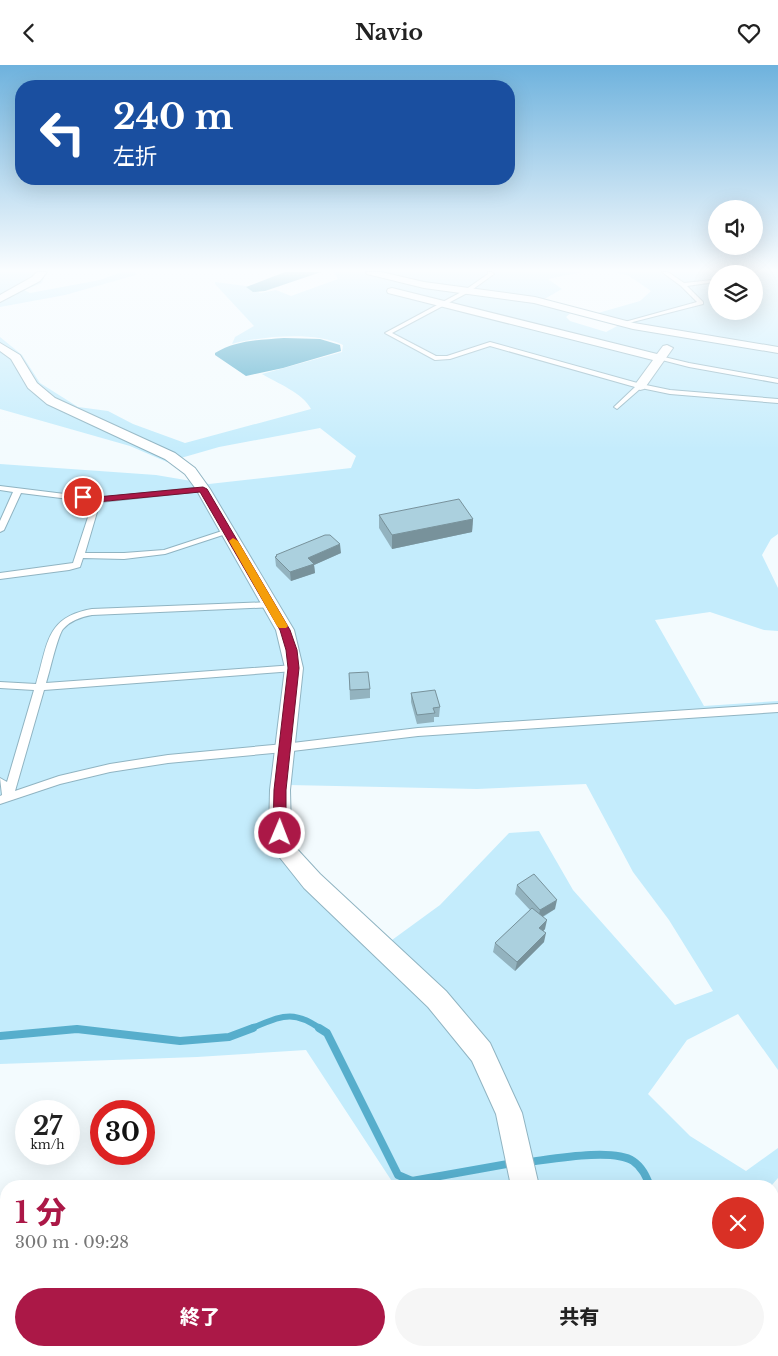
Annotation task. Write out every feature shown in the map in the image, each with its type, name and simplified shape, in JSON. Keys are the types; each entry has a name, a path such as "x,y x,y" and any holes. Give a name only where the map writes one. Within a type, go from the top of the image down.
{"street":[{"path":"557,332 660,357"},
{"path":"668,332 778,350"},
{"path":"640,385 678,334"},
{"path":"0,346 16,357 32,385 51,401 170,456 190,471 203,489 285,630 291,650 294,668 280,790 280,833 288,854 312,881 438,999 481,1052 509,1113 524,1180"}],"lane":[{"path":"389,332 388,333 436,358 448,358 490,344 640,385 670,391 778,401"},
{"path":"660,357 689,365 778,381"},
{"path":"618,407 640,385"},
{"path":"0,488 97,500 203,489"},
{"path":"0,530 18,489"},
{"path":"0,575 66,568 77,565 97,500"},
{"path":"81,555 124,556 165,552 228,532"},
{"path":"4,799 57,630 63,622 76,615 92,612 270,605"},
{"path":"0,685 39,687 294,668"},
{"path":"4,799 59,780 110,768 168,759 284,748 418,732 778,708"},
{"path":"0,782 4,785 4,799"}],"shaded area":[{"path":"243,332 778,332 778,534 771,539 762,555 778,588 778,631 764,630 710,612 655,620 704,706 778,701 778,1070 738,1014 687,1040 648,1094 690,1136 746,1171 778,1148 778,1178 776,1180 391,1180 306,1050 197,1057 0,1064 0,464 156,475 209,484 351,468 356,456 320,428 219,447 167,462 130,446 0,409 0,337 22,355 40,383 78,407 108,411 133,424 185,443 311,409 296,393 262,374 342,352 343,345 304,336 273,337 232,344 235,337","holes":["586,784 633,872 669,920 713,991 675,1005 573,890 539,831 509,833 440,905 392,940 317,874 293,845 288,832 289,785 477,789"]}],"water":[{"path":"284,338 320,339 340,345 341,351 283,368 246,376 215,355 215,353 223,349 240,343"}],"building":[{"path":"459,499 473,519 392,535 379,515"},
{"path":"325,535 330,535 340,544 308,558 314,564 290,572 275,557 276,555"},
{"path":"368,672 370,689 350,690 349,673"},
{"path":"435,690 440,707 433,708 435,713 417,715 411,693"},
{"path":"534,874 557,900 540,910 517,885"},
{"path":"532,908 547,920 539,928 546,933 517,962 495,943"}],"waterway":[{"path":"249,1029 278,1018 286,1017 302,1018 321,1029"},
{"path":"0,1036 77,1029 180,1041 229,1037 253,1028"},
{"path":"319,1028 327,1033 398,1175 410,1180"},
{"path":"529,1162 582,1155 612,1155 633,1161 639,1166 647,1180"},
{"path":"418,1180 513,1163"}],"slow traffic":[{"path":"233,541 283,626"}],"route":[{"path":"83,497 97,500 203,489 285,630 291,650 294,668 280,790 280,833"}]}
